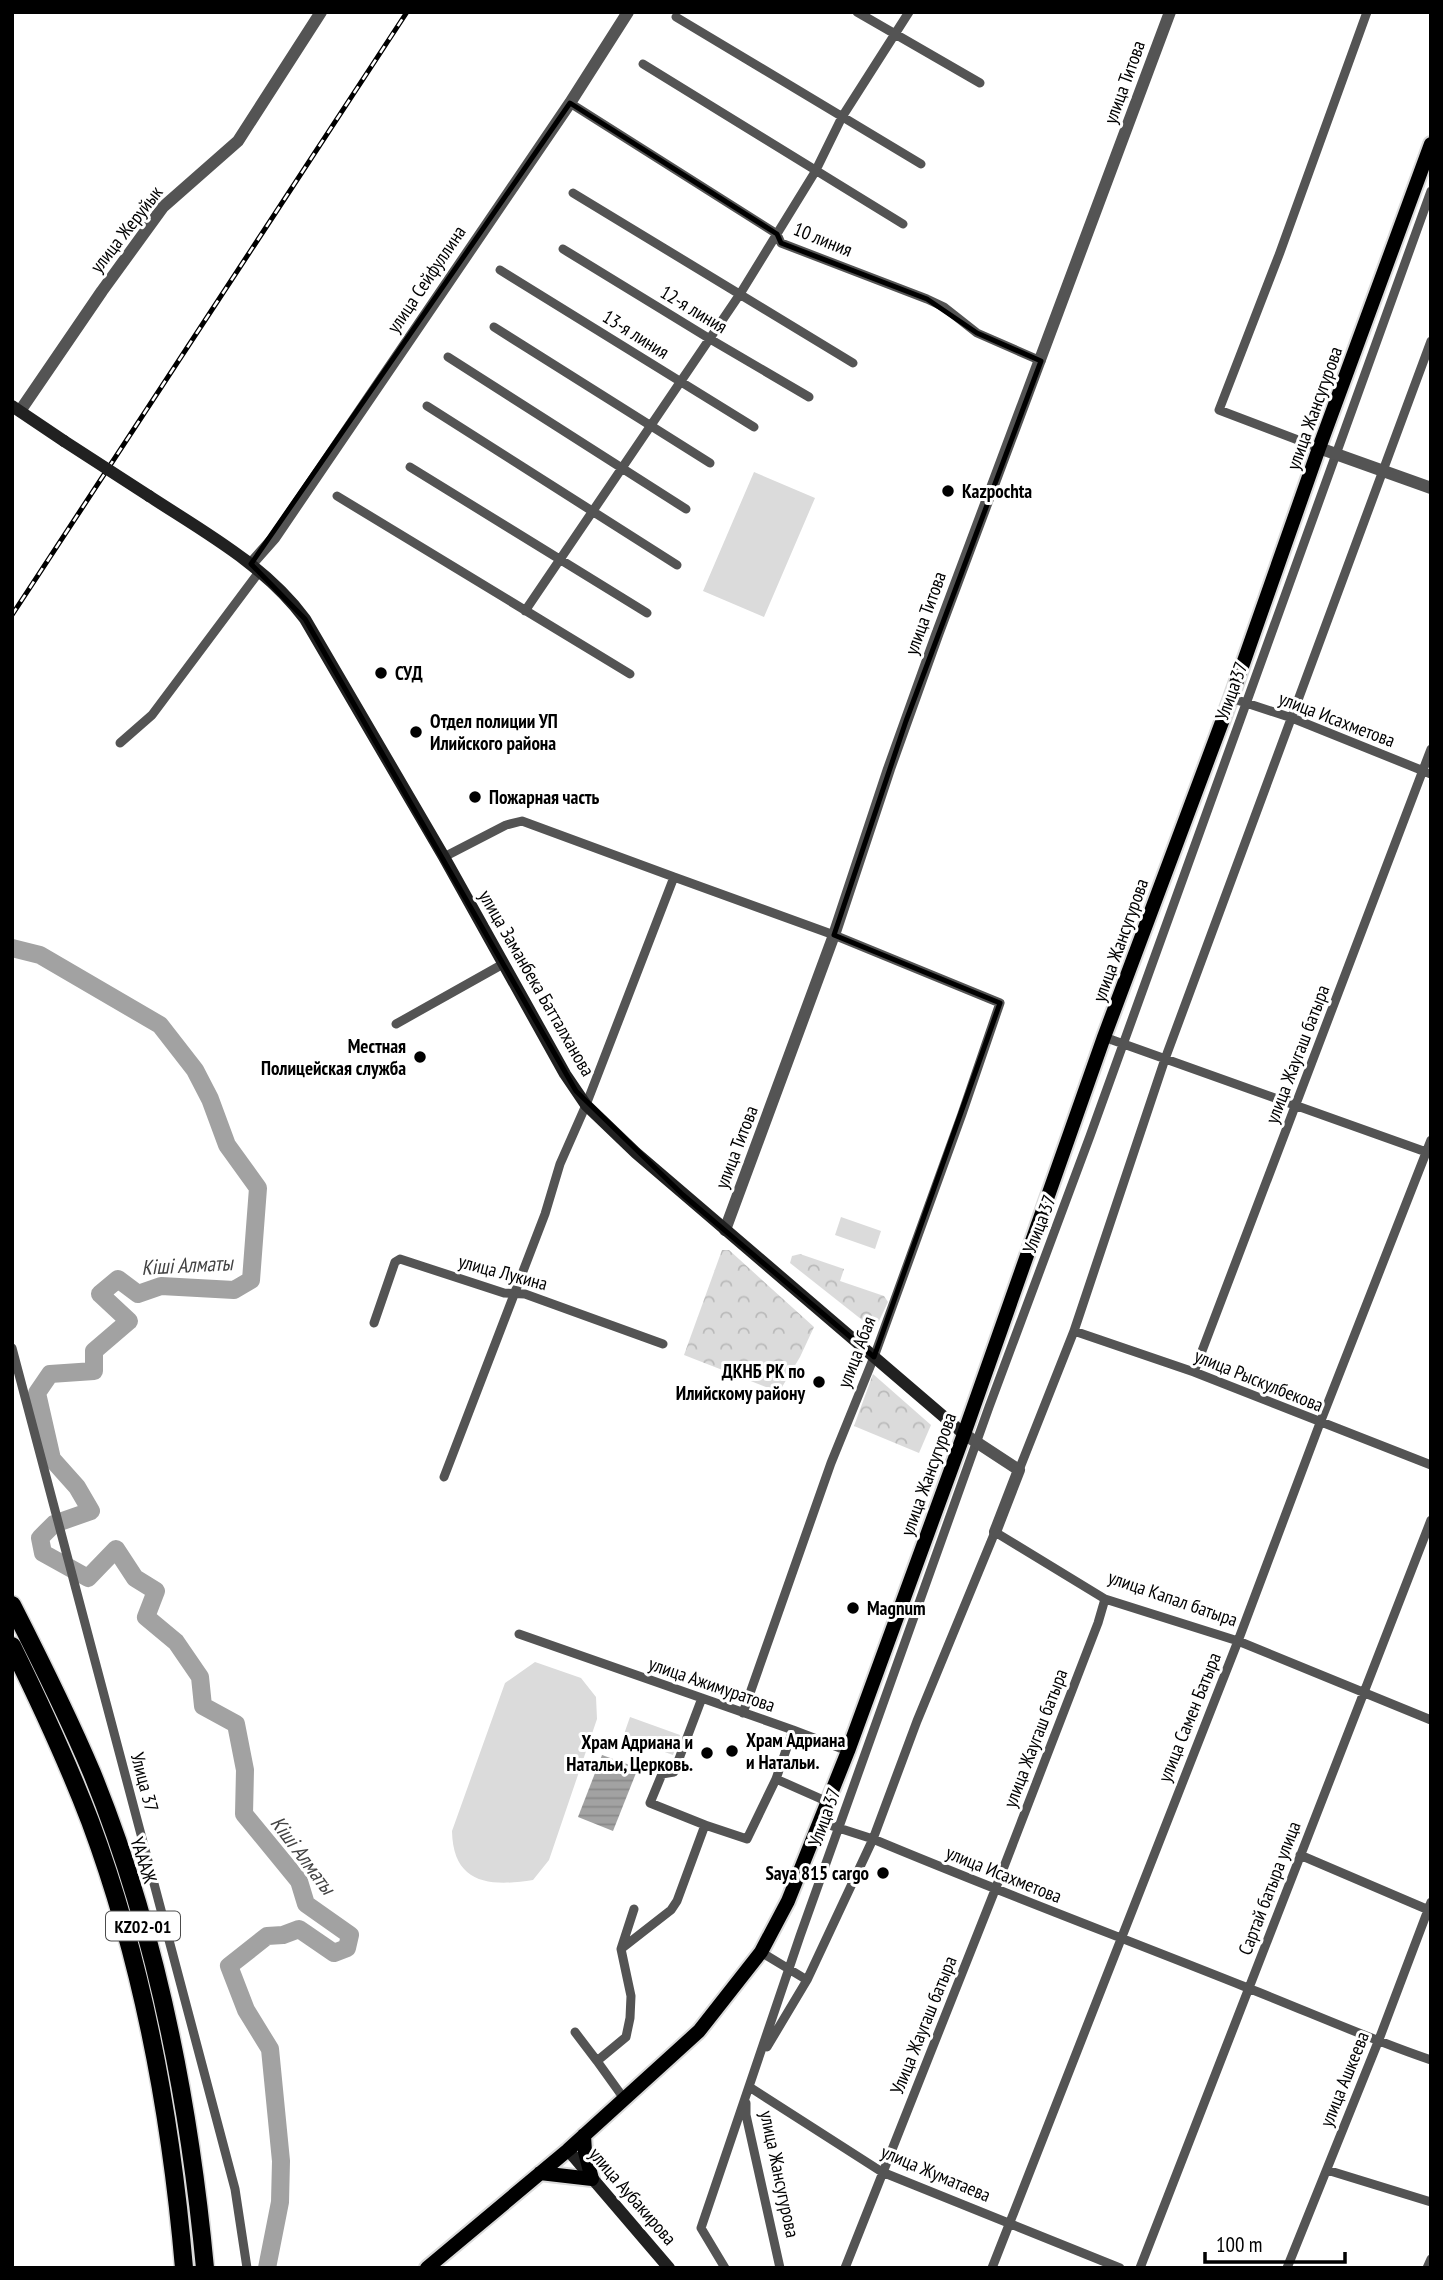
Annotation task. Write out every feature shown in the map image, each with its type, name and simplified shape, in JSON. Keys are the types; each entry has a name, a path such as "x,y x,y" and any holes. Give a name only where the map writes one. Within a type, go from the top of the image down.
{"highway":[{"name":"ҮАААЖ","path":"12,1605 92,1774 123,1860 142,1924 167,2016 178,2071 193,2156 205,2268"},
{"name":"ҮАААЖ","path":"12,1646 90,1821 133,1961 170,2140 184,2268"}],"main road":[{"name":"улица Жансугурова","path":"428,2268 568,2150 699,2031 761,1952 788,1901 848,1751 964,1434 1104,1037 1231,698 1319,448 1431,144"},
{"name":"улица Заманбека Батталханова","path":"16,409 255,568 286,596 305,619 444,857 565,1074 586,1105 655,1170 964,1434"},
{"path":"540,2173 592,2179 584,2135"},
{"name":"улица Аубакирова","path":"568,2150 669,2268"}],"street":[{"name":"улица Жеруйык","path":"16,409 163,207 238,141 321,12"},
{"name":"улица Сейфуллина","path":"255,568 570,103 628,12"},
{"path":"858,12 980,83"},
{"path":"525,611 740,294 814,172 842,117 909,12"},
{"name":"улица Титова","path":"725,1230 834,935 897,745 1170,12"},
{"path":"1367,12 1279,255 1219,410 1431,488"},
{"path":"676,17 921,164"},
{"path":"643,64 902,224"},
{"name":"10 линия","path":"570,103 777,234 781,243 944,307 977,333 1041,361"},
{"name":"Улица 37","path":"725,2268 701,2228 805,1923 984,1420 1095,1123 1431,191"},
{"path":"573,193 853,363"},
{"name":"12-я линия","path":"563,249 809,397"},
{"name":"13-я линия","path":"500,270 754,428"},
{"path":"494,327 710,463"},
{"path":"873,1839 917,1721 1074,1331 1166,1059 1431,341"},
{"path":"448,357 686,509"},
{"path":"427,406 677,565"},
{"path":"410,467 647,613"},
{"path":"337,496 630,674"},
{"path":"120,743 152,715 255,568"},
{"name":"улица Исахметова","path":"1231,698 1292,718 1427,773"},
{"name":"улица Жаугаш батыра","path":"1194,1372 1427,773 1431,749"},
{"path":"444,857 506,825 522,821 834,935"},
{"path":"444,1477 545,1214 560,1164 586,1105 674,877"},
{"name":"улица Абая","path":"743,1713 831,1463 874,1357 1000,1003 834,935"},
{"path":"396,1024 503,964"},
{"path":"1104,1037 1429,1153"},
{"name":"улица Самен Батыра","path":"992,2268 1238,1641 1320,1423 1429,1153 1431,1140"},
{"name":"улица Лукина","path":"374,1323 395,1262 400,1259 504,1293 525,1294 663,1344"},
{"name":"улица Рыскулбекова","path":"1074,1331 1194,1372 1431,1465"},
{"name":"Улица 37","path":"12,1348 235,2189 247,2268"},
{"path":"964,1434 1019,1470"},
{"name":"Сартай батыра улица","path":"1140,2268 1431,1520"},
{"name":"улица Капал батыра","path":"995,1532 1105,1599 1238,1641 1431,1720"},
{"name":"улица Жаугаш батыра","path":"996,1890 1105,1599"},
{"name":"улица Ажимуратова","path":"519,1634 793,1730 776,1779 747,1839 705,1825"},
{"path":"621,1950 671,1910 677,1901 705,1825 650,1803 662,1774 674,1772 702,1698"},
{"path":"793,1730 848,1751"},
{"path":"776,1779 828,1802"},
{"name":"улица Исахметова","path":"820,1822 873,1839 996,1890 1250,1988 1378,2042 1431,2060"},
{"name":"улица Жансугурова","path":"780,2268 746,2115 751,2088 748,2083 750,2075 807,1980 873,1839"},
{"path":"1300,1855 1430,1907"},
{"name":"Улица Жаугаш батыра","path":"882,2172 996,1890"},
{"name":"улица Ашкеева","path":"1287,2268 1430,1907"},
{"path":"597,2061 626,2037 631,1996 621,1950 634,1909"},
{"path":"761,1952 807,1980"},
{"path":"575,2032 625,2100"},
{"name":"улица Жуматаева","path":"751,2088 882,2172 1120,2268"},
{"path":"1327,2170 1431,2202"},
{"path":"845,2268 882,2172"},
{"path":"1427,2268 1431,2259"}],"highlighted area":[{"path":"570,103 777,234 781,243 927,299 977,333 1041,361 906,721 834,935 1000,1003 874,1357 683,1195 576,1091 305,619 251,564"}],"green space":[{"path":"754,472 815,498 764,617 703,591"},
{"path":"841,1217 881,1231 875,1249 835,1235"},
{"path":"722,1250 729,1250 814,1327 779,1392 684,1355"},
{"path":"800,1254 844,1269 840,1281 884,1296 888,1302 879,1321 871,1327 790,1263 792,1256"},
{"path":"873,1374 931,1425 919,1453 854,1426"},
{"path":"535,1662 581,1678 596,1697 597,1719 549,1860 533,1880 489,1882 467,1872 459,1862 452,1831 505,1683"},
{"path":"630,1717 680,1735 673,1755 623,1737"}],"shaded area":[{"path":"602,1755 638,1768 613,1831 578,1817"}],"waterway":[{"name":"Кіші Алматы","path":"12,948 40,955 160,1025 195,1070 210,1099 227,1145 258,1188 251,1280 234,1290 161,1286 138,1294 118,1279 100,1294 129,1321 94,1351 94,1371 50,1374 37,1393 52,1459 77,1487 91,1511 54,1524 40,1538 43,1553 88,1578 116,1549 135,1578 156,1591 146,1617 176,1642 200,1677 203,1706 236,1724 245,1770 244,1814 299,1881 306,1904 350,1935 347,1948 334,1953 299,1929 283,1935 267,1936 229,1966 246,2010 270,2049 281,2161 280,2202 267,2268"}],"railway":[{"path":"12,615 407,12"}],"place":[{"name":"Kazpochta","path":"948,491"},
{"name":"СУД","path":"381,673"},
{"name":"Отдел полиции УП Илийского района","path":"416,732"},
{"name":"Пожарная часть","path":"475,797"},
{"name":"Местная Полицейская служба","path":"420,1057"},
{"name":"ДКНБ РК по Илийскому району","path":"819,1382"},
{"name":"Magnum","path":"853,1608"},
{"name":"Храм Адриана и Натальи.","path":"732,1751"},
{"name":"Храм Адриана и Натальи, Церковь.","path":"707,1753"},
{"name":"Saya 815 cargo","path":"883,1873"}]}
